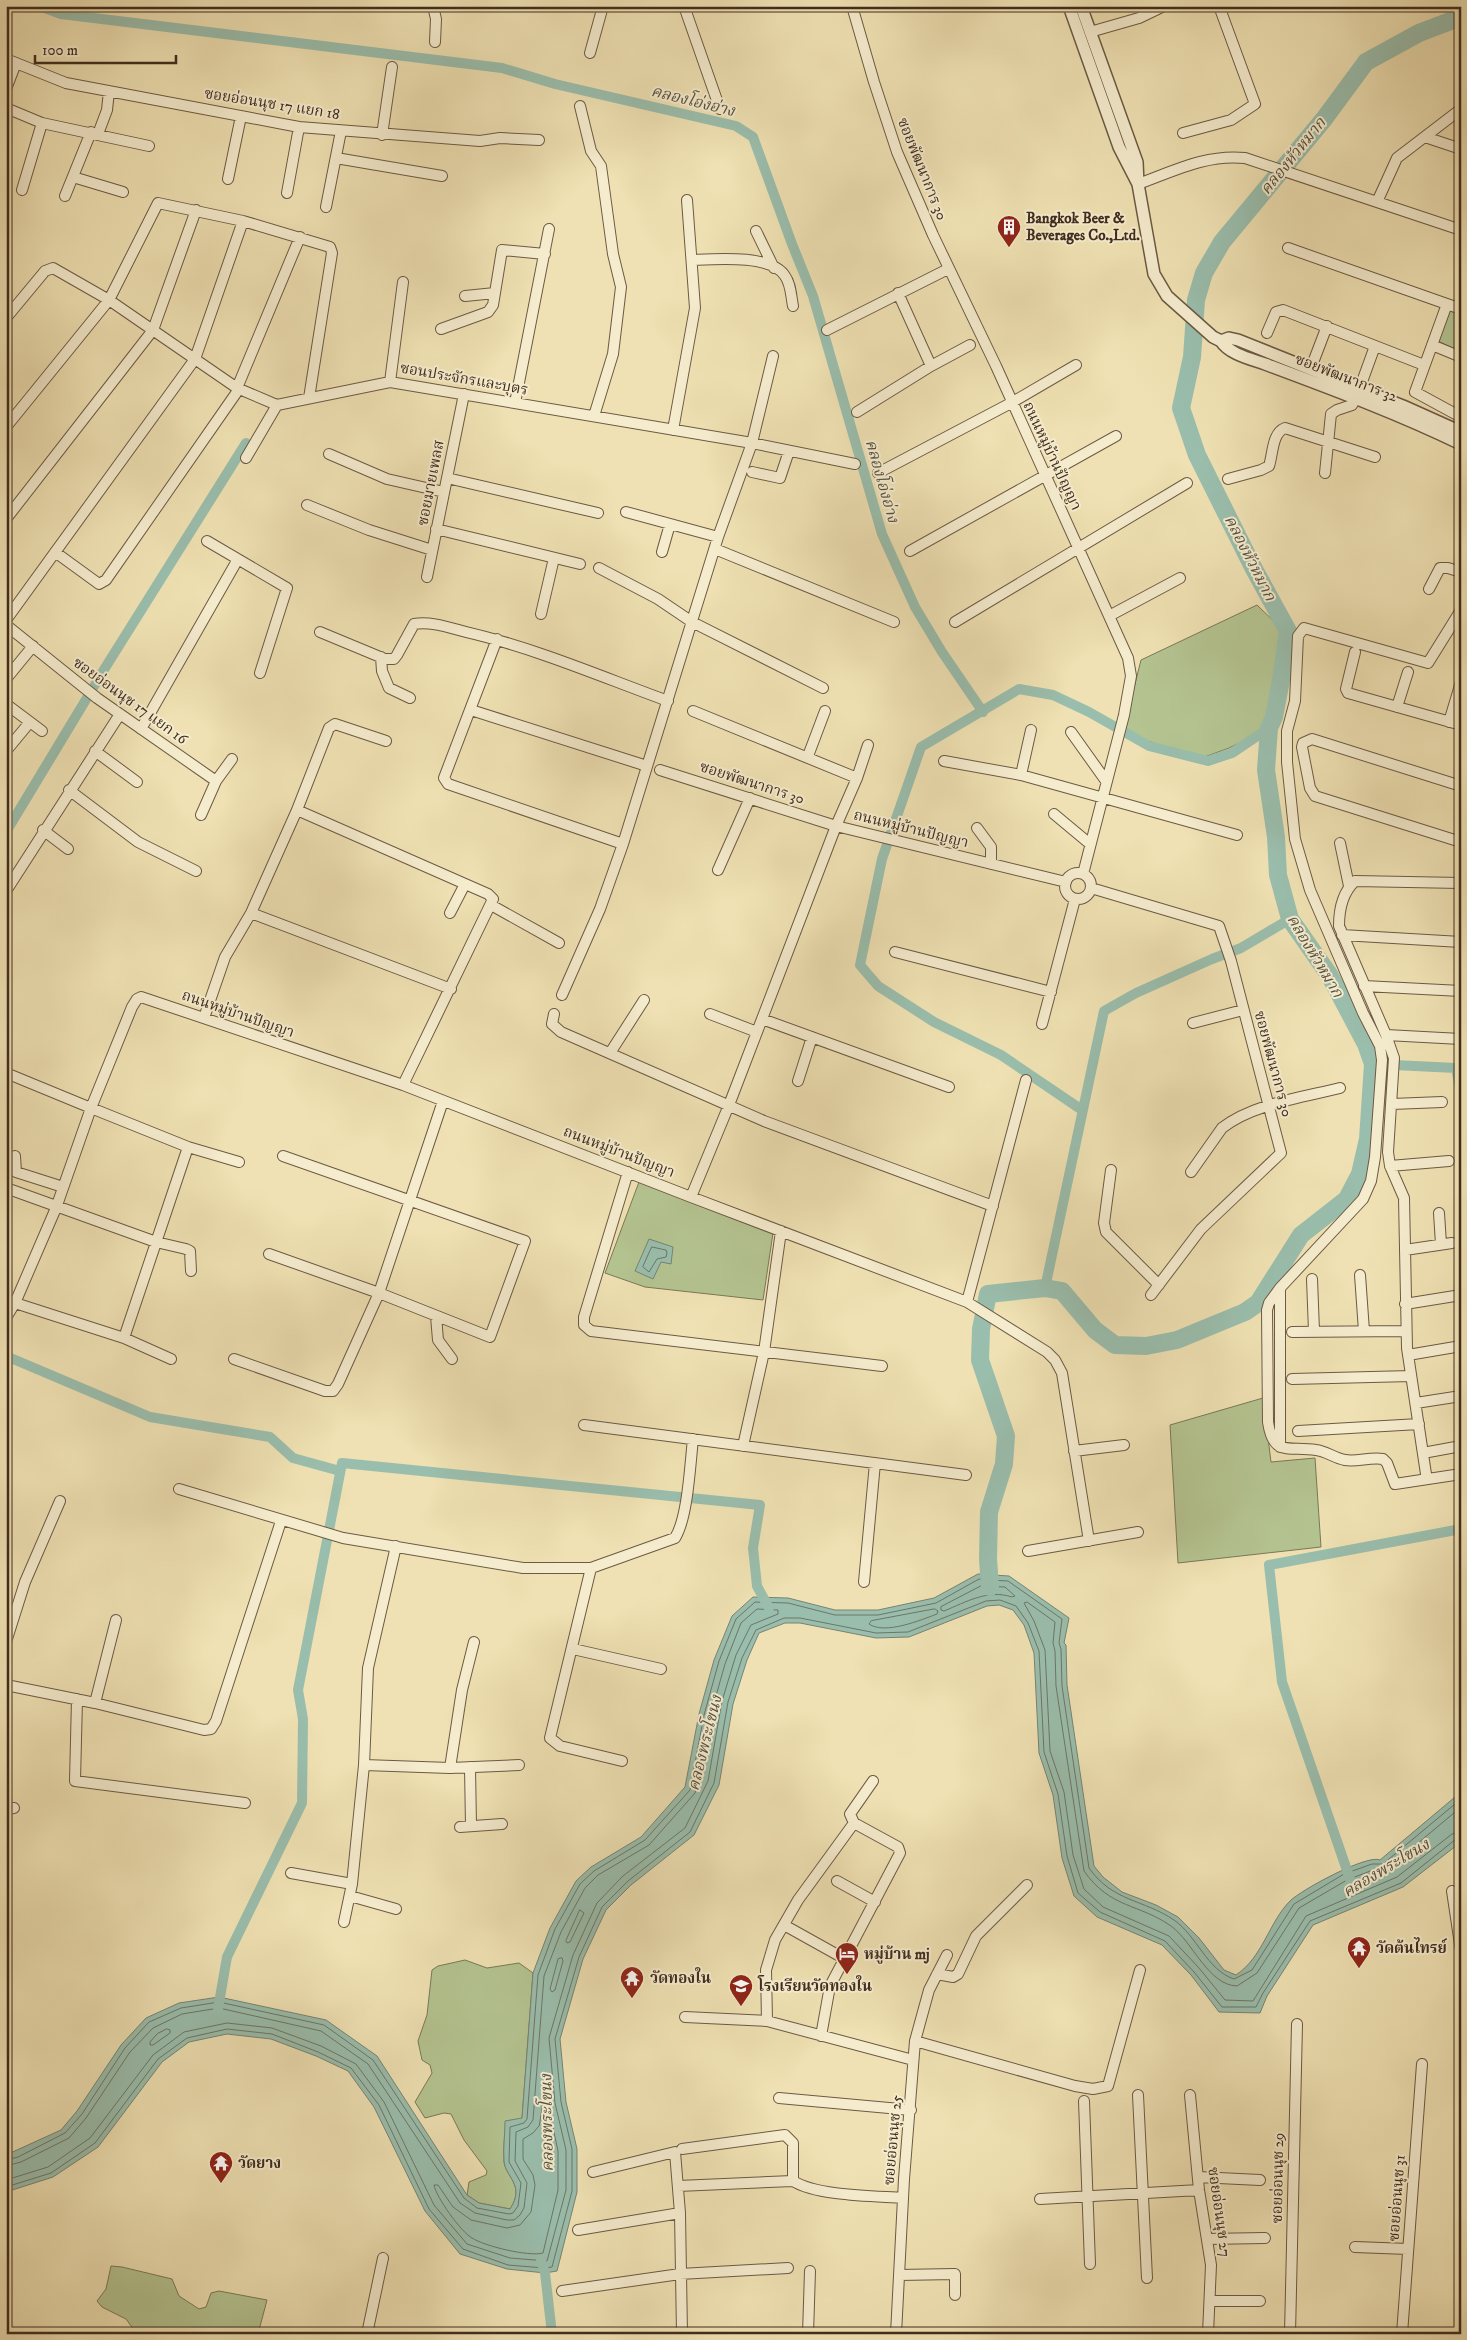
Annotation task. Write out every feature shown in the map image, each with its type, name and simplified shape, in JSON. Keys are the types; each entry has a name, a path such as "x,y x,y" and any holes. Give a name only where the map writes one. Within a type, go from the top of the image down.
{"street":[{"path":"433,6 436,19 435,42"},
{"path":"590,54 603,6"},
{"path":"684,6 720,109"},
{"name":"ซอยพัฒนาการ 30","path":"852,6 897,152 948,268 981,336"},
{"name":"ซอยพัฒนาการ 32","path":"1069,6 1119,147 1138,184"},
{"name":"ซอยพัฒนาการ 32","path":"1081,6 1137,162 1138,184 1154,274 1167,296 1224,346 1249,358 1403,416 1461,444"},
{"path":"1090,32 1139,18 1164,6"},
{"path":"1183,133 1231,120 1255,104 1219,6"},
{"path":"6,89 11,61"},
{"name":"ซอยอ่อนนุช 17 แยก 18","path":"11,61 66,83 299,127 480,141 500,138 539,140"},
{"path":"382,134 392,67"},
{"path":"65,196 107,110 109,91"},
{"path":"580,106 591,151 601,166 613,254 621,287 613,354 594,416"},
{"path":"6,108 42,123 149,146"},
{"path":"1377,202 1397,158 1461,109"},
{"path":"228,179 240,116"},
{"path":"22,190 42,123"},
{"path":"287,193 299,127"},
{"path":"326,207 341,131"},
{"path":"1425,136 1461,149"},
{"path":"1138,184 1204,160 1224,156 1245,158 1461,230"},
{"path":"336,158 442,176"},
{"path":"73,177 123,192"},
{"path":"673,430 695,308 687,200"},
{"path":"6,427 109,300 156,205 161,203 243,221 326,245 332,253 309,398"},
{"path":"6,519 153,330 196,210"},
{"path":"6,620 195,359 243,221"},
{"path":"515,403 550,229"},
{"path":"756,231 774,268"},
{"path":"55,552 99,584 106,580 238,389 300,237"},
{"path":"1288,248 1461,309"},
{"path":"441,329 488,312 493,305 502,250 544,254"},
{"path":"692,260 740,257 774,268 786,276 793,306"},
{"path":"6,318 42,274 50,268 109,300 238,389 277,405 246,458"},
{"path":"827,330 948,268"},
{"path":"390,382 403,282"},
{"path":"465,296 495,293"},
{"path":"898,293 931,366"},
{"path":"1446,304 1415,392 1461,417"},
{"path":"1268,333 1276,312 1280,310 1327,326 1424,365"},
{"path":"1314,360 1327,326"},
{"name":"ถนนหมู่บ้านปัญญา","path":"981,336 1128,658 1131,676 1124,715 1083,874"},
{"name":"ซอยพัฒนาการ 32","path":"1217,339 1229,338 1238,340 1403,406 1461,432"},
{"path":"858,412 931,366 970,345"},
{"path":"1432,345 1461,357"},
{"path":"1363,379 1376,346"},
{"path":"562,996 600,909 622,844 718,537 752,443 773,356"},
{"path":"878,473 1011,403 1076,365"},
{"name":"ซอนประจักรและบุตร","path":"277,405 292,404 309,398 390,382 752,443 856,464"},
{"name":"ซอยมายเพลส","path":"427,578 464,394"},
{"path":"1325,473 1331,414 1352,405 1356,398"},
{"path":"1228,479 1269,466 1280,430 1285,428 1375,457"},
{"path":"910,551 1044,474 1116,436"},
{"path":"752,472 780,478 789,451"},
{"path":"329,454 386,479 444,492"},
{"path":"447,478 598,513"},
{"path":"955,622 1187,482"},
{"path":"307,505 369,530 432,550"},
{"path":"626,512 718,537"},
{"path":"662,552 670,524"},
{"path":"436,529 580,564"},
{"path":"207,541 287,588 260,673"},
{"path":"715,549 894,622"},
{"path":"541,614 554,558"},
{"path":"141,729 238,559"},
{"path":"599,568 658,599 692,622 823,688"},
{"path":"1429,589 1440,568 1461,572"},
{"path":"1109,616 1180,578"},
{"path":"1461,610 1432,661 1428,663 1304,628 1298,636 1295,701 1286,731 1287,762 1295,839 1310,890 1363,1013 1380,1046 1382,1060 1376,1148 1368,1191 1363,1199 1280,1288 1280,1447 1287,1450 1316,1450 1346,1460 1383,1459 1387,1463 1395,1484 1461,1474"},
{"path":"320,632 381,657 394,658 414,624 432,624 497,639 668,701"},
{"name":"ซอยอ่อนนุช 17 แยก 16","path":"6,625 97,698 216,782"},
{"path":"497,639 444,778 448,784 622,844"},
{"path":"6,679 33,646"},
{"path":"1355,652 1346,689 1347,692 1461,725"},
{"path":"381,657 382,672 390,688 410,698"},
{"path":"1397,707 1408,672"},
{"path":"1449,722 1461,682"},
{"path":"6,704 42,731"},
{"path":"471,710 647,766"},
{"path":"692,711 808,756 857,778"},
{"path":"808,756 825,711"},
{"path":"6,891 69,790 120,714"},
{"path":"6,751 30,722"},
{"path":"204,1018 225,957 251,913 332,725 386,741"},
{"path":"1021,775 1031,730"},
{"path":"1071,732 1106,781"},
{"path":"1461,786 1312,739 1303,743 1302,747 1310,788 1315,796 1461,842"},
{"path":"836,826 857,778 868,745"},
{"path":"95,751 137,782"},
{"path":"201,815 216,782 232,759"},
{"path":"944,761 1021,775 1237,835"},
{"name":"ซอยพัฒนาการ 30","path":"660,770 836,826"},
{"path":"69,790 138,842 196,870"},
{"path":"718,870 750,798"},
{"path":"297,810 488,894 493,899 403,1085"},
{"path":"1054,814 1090,844"},
{"name":"ถนนหมู่บ้านปัญญา","path":"92,1108 137,999 142,997 403,1085 691,1196 729,1105 836,826 1066,882"},
{"path":"977,828 991,847 991,864"},
{"path":"44,830 68,849"},
{"path":"1340,843 1349,886"},
{"path":"1083,874 1090,880 1091,888 1087,896 1075,899 1068,894 1066,882 1071,875 1083,874"},
{"path":"1426,1474 1406,1331 1404,1198 1390,1166 1388,1152 1394,1058 1386,1035 1342,936 1338,914 1349,886 1355,881 1461,883"},
{"path":"450,913 465,884"},
{"name":"ซอยพัฒนาการ 30","path":"1091,888 1213,923 1222,930 1281,1153 1201,1229 1151,1295"},
{"path":"1042,1024 1075,899"},
{"path":"491,905 559,943"},
{"path":"251,913 451,989"},
{"path":"1342,936 1461,942"},
{"path":"895,952 1051,992"},
{"path":"1364,986 1461,991"},
{"path":"610,1053 644,1000"},
{"path":"1193,1023 1244,1010"},
{"path":"554,1014 552,1024 561,1032 764,1121 993,1206"},
{"path":"710,1014 757,1032"},
{"path":"762,1019 949,1088"},
{"path":"1386,1035 1461,1039"},
{"path":"798,1081 812,1037"},
{"path":"6,1073 188,1147 239,1162"},
{"path":"967,1302 1026,1080"},
{"path":"1191,1172 1222,1128 1229,1122 1269,1106 1340,1088"},
{"path":"234,1359 325,1391 333,1391 380,1293 443,1100"},
{"path":"1392,1104 1442,1102"},
{"path":"6,1318 11,1302 56,1208 92,1108"},
{"path":"124,1338 188,1147"},
{"path":"15,1156 16,1172 63,1187"},
{"path":"269,1254 380,1293 490,1337 525,1241 283,1156"},
{"path":"1390,1166 1450,1161"},
{"path":"1111,1170 1104,1223 1106,1232 1159,1285"},
{"path":"628,1172 584,1318 584,1325 591,1331 882,1366"},
{"path":"6,1188 56,1208 156,1242 190,1251 191,1271"},
{"path":"691,1196 967,1302 1047,1352 1055,1360 1062,1373 1089,1541"},
{"path":"1439,1213 1441,1244"},
{"path":"743,1446 764,1352 781,1231"},
{"path":"1405,1250 1452,1243"},
{"path":"1360,1275 1364,1331"},
{"path":"1312,1279 1314,1332"},
{"path":"1405,1304 1461,1295"},
{"path":"11,1302 124,1338 171,1359"},
{"path":"436,1316 438,1340 452,1359"},
{"path":"1292,1332 1406,1331"},
{"path":"1408,1355 1461,1346"},
{"path":"1292,1379 1411,1376"},
{"path":"1416,1403 1461,1396"},
{"path":"1298,1431 1419,1424"},
{"path":"584,1425 966,1476"},
{"path":"179,1489 343,1538 524,1568 591,1568 670,1541 677,1534 689,1477 692,1440"},
{"path":"1074,1451 1124,1445"},
{"path":"1423,1453 1461,1446"},
{"path":"864,1582 875,1463"},
{"path":"6,1642 25,1582 60,1501"},
{"path":"6,1685 95,1703 204,1730 211,1729 216,1721 281,1521"},
{"path":"1028,1551 1138,1532"},
{"path":"344,1922 352,1884 364,1765 368,1668 396,1546"},
{"path":"591,1568 550,1739 560,1746 622,1760"},
{"path":"95,1703 116,1620"},
{"path":"450,1768 462,1690 474,1642"},
{"path":"573,1649 661,1669"},
{"path":"77,1700 75,1781 245,1803"},
{"path":"364,1765 450,1768 519,1765"},
{"path":"470,1767 471,1826"},
{"path":"821,2036 827,1995 876,1902 900,1850 854,1823 850,1818 850,1814 873,1781"},
{"path":"767,2022 766,1970 768,1957 798,1900 854,1823"},
{"path":"460,1827 502,1824"},
{"path":"291,1872 352,1884"},
{"path":"838,1881 876,1902"},
{"path":"937,1974 953,1977 958,1974 976,1936 1027,1885"},
{"path":"1452,1891 1461,1951"},
{"path":"350,1896 396,1909"},
{"path":"784,1925 845,1959"},
{"name":"ซอยอ่อนนุช 25","path":"896,2334 903,2198 915,2041 929,1990 947,1956"},
{"path":"915,2041 1075,2086 1102,2088 1108,2086 1140,1970"},
{"path":"685,2018 767,2022 914,2060"},
{"name":"ซอยอ่อนนุช 29","path":"1290,2334 1297,2024"},
{"name":"ซอยอ่อนนุช 31","path":"1402,2334 1422,2064"},
{"path":"1138,2095 1147,2278"},
{"name":"ซอยอ่อนนุช 27","path":"1190,2095 1199,2190 1211,2265 1208,2334"},
{"path":"779,2098 911,2110"},
{"path":"1084,2101 1090,2264"},
{"path":"682,2149 785,2135 792,2143 794,2152 792,2181"},
{"path":"593,2172 675,2152 680,2213 682,2334"},
{"path":"1198,2177 1260,2180"},
{"path":"678,2186 792,2181 801,2186 837,2192 903,2198"},
{"path":"1040,2199 1199,2190"},
{"path":"578,2230 680,2213"},
{"path":"1207,2238 1265,2238"},
{"path":"1356,2247 1408,2249"},
{"path":"367,2334 383,2258"},
{"path":"562,2291 680,2274 788,2268"},
{"path":"808,2334 810,2271"},
{"path":"900,2275 955,2274 955,2295"},
{"path":"1210,2301 1260,2301"}],"green space":[{"path":"1451,309 1461,313 1461,352 1438,341"},
{"path":"1257,605 1282,629 1281,680 1264,731 1229,748 1199,759 1123,732 1141,660"},
{"path":"639,1182 773,1233 763,1300 645,1287 605,1273"},
{"path":"1263,1398 1271,1462 1315,1458 1321,1547 1178,1563 1170,1425"},
{"path":"465,1960 487,1968 519,1963 533,1973 522,2119 506,2121 504,2161 516,2194 510,2209 479,2203 467,2195 469,2182 486,2175 487,2171 464,2140 451,2114 444,2113 425,2118 415,2102 432,2073 430,2065 422,2060 418,2041 427,2015 432,1970 438,1966"},
{"path":"111,2266 172,2279 179,2296 199,2309 206,2307 211,2293 219,2291 267,2300 258,2334 137,2334 126,2319 102,2307 97,2301 106,2289"}],"water":[{"path":"649,1239 673,1247 671,1264 661,1262 653,1279 635,1271"},
{"name":"คลองพระโขนง","path":"978,1574 1009,1576 1069,1618 1064,1643 1066,1645 1067,1685 1094,1866 1103,1877 1122,1892 1156,1905 1178,1917 1199,1938 1224,1970 1236,1975 1245,1968 1253,1959 1283,1909 1296,1896 1349,1867 1362,1862 1380,1860 1461,1792 1461,1842 1403,1887 1313,1925 1267,1996 1260,2013 1219,2012 1191,1975 1162,1945 1097,1917 1074,1896 1062,1858 1053,1795 1039,1753 1034,1653 1024,1625 1013,1610 999,1605 987,1606 909,1637 876,1638 800,1623 785,1623 759,1633 747,1660 733,1704 719,1785 694,1835 631,1885 606,1910 583,1959 560,2039 566,2102 577,2149 577,2192 557,2271 545,2273 507,2269 460,2254 425,2211 374,2107 348,2071 316,2056 271,2039 227,2034 189,2042 162,2062 98,2147 53,2177 6,2192 6,2155 61,2130 77,2111 121,2045 146,2018 179,2003 219,1997 326,2020 377,2056 467,2195 479,2203 510,2209 516,2194 504,2161 505,2121 522,2118 533,1973 550,1928 576,1881 591,1867 641,1837 685,1787 699,1714 714,1660 732,1616 753,1597 788,1598 835,1610 878,1610 934,1598"}],"waterway":[{"name":"คลองโอ่งอ่าง","path":"39,6 61,14 502,68 555,84 736,126 753,137 813,296 882,534 915,607 942,652 983,712"},
{"name":"คลองหัวหมาก","path":"990,1587 988,1559 989,1512 1004,1464 1006,1436 980,1360 981,1329 988,1294 1045,1288 1062,1291 1095,1330 1115,1345 1146,1346 1177,1340 1245,1312 1258,1303 1301,1235 1347,1199 1360,1174 1368,1139 1373,1064 1366,1044 1330,976 1290,919 1278,875 1276,837 1266,770 1269,728 1274,717 1288,631 1254,569 1197,455 1181,408 1192,357 1196,300 1204,273 1222,242 1324,119 1366,62 1419,33 1461,17"},
{"path":"6,832 105,668 246,443"},
{"path":"1082,1110 1001,1055 934,1022 878,986 860,965 882,859 921,747 1019,689 1053,695 1089,712 1149,746 1208,761 1232,753 1269,728"},
{"path":"1045,1288 1104,1011 1136,993 1241,948 1290,919"},
{"path":"1373,1064 1456,1068 1461,1094"},
{"path":"6,1356 150,1417 270,1437 293,1458 340,1471"},
{"path":"218,2009 227,1957 302,1803 303,1719 298,1690 342,1463 760,1505 753,1548 757,1586 769,1608"},
{"name":"คลองพระโขนง","path":"1350,1879 1282,1682 1269,1565 1461,1529"},
{"path":"541,2261 545,2273 552,2334"}],"place":[{"name":"Bangkok Beer & Beverages Co.,Ltd.","path":"1009,248"},
{"name":"วัดต้นไทรย์","path":"1359,1969"},
{"name":"หมู่บ้าน mj","path":"847,1975"},
{"name":"วัดทองใน","path":"632,1999"},
{"name":"โรงเรียนวัดทองใน","path":"741,2007"},
{"name":"วัดยาง","path":"221,2184"}]}
